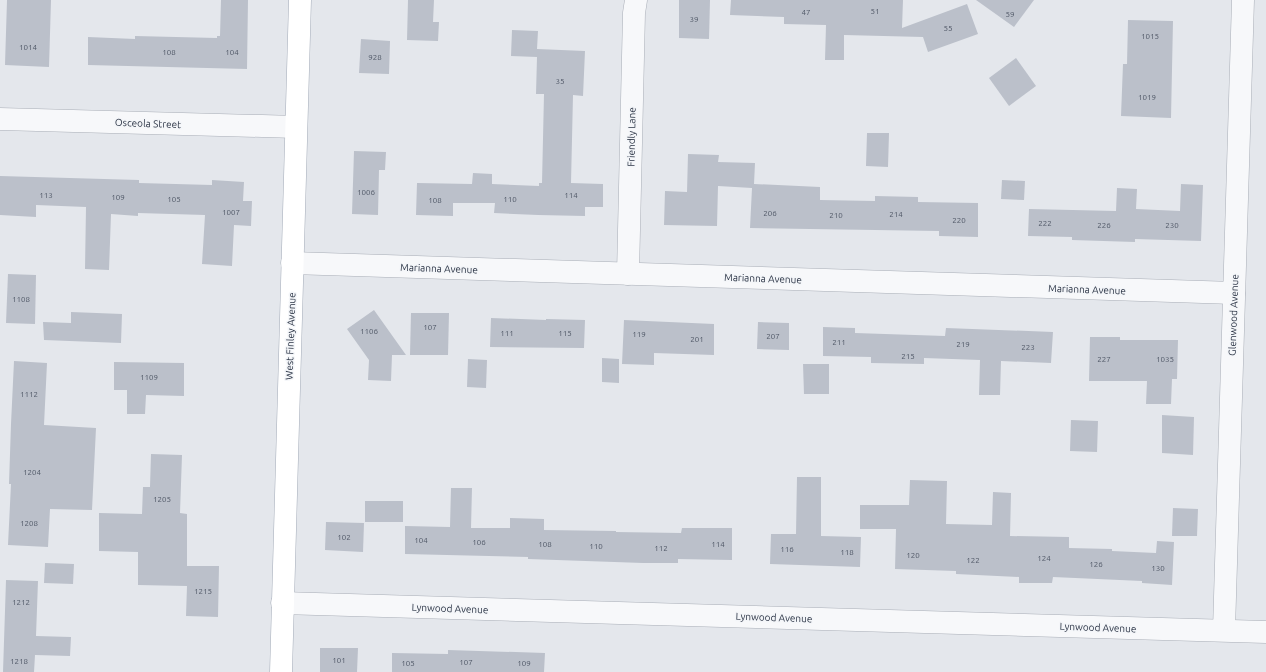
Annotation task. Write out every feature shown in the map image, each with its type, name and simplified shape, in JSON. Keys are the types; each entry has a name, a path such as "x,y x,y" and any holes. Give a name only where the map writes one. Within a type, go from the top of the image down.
{"main road":[{"name":"West Finley Avenue","path":"281,672 300,0"}],"street":[{"name":"Friendly Lane","path":"628,274 634,13 636,0"},
{"name":"Glenwood Avenue","path":"1224,630 1243,0"},
{"name":"Osceola Street","path":"0,119 296,127"},
{"name":"Marianna Avenue","path":"292,263 1234,293"},
{"name":"Lynwood Avenue","path":"282,603 1266,632"}],"building":[{"path":"7,0 51,0 49,67 5,65"},
{"path":"221,0 248,0 247,69 88,65 88,37 135,39 135,36 217,38 217,36 220,36"},
{"path":"408,0 434,0 433,22 439,22 438,41 407,40"},
{"path":"679,0 710,0 709,39 679,38"},
{"path":"731,0 903,0 902,28 967,4 978,34 928,52 923,37 844,35 844,60 825,60 826,25 784,24 784,17 730,15"},
{"path":"976,0 1034,0 1014,27"},
{"path":"1128,20 1173,21 1171,118 1121,116 1123,64 1127,64"},
{"path":"512,30 538,31 537,49 585,51 583,96 573,95 571,183 603,184 603,207 585,207 585,216 538,215 494,213 495,203 453,203 453,216 416,215 417,183 472,184 473,173 492,174 492,184 539,186 539,183 542,183 544,94 536,94 537,57 511,56"},
{"path":"361,39 390,41 389,74 359,73"},
{"path":"1016,58 1036,86 1009,106 989,78"},
{"path":"867,133 889,133 888,167 866,166"},
{"path":"354,151 386,152 385,170 379,170 378,215 352,214"},
{"path":"688,154 719,155 718,162 755,163 754,184 820,187 820,200 875,201 875,196 918,197 918,202 978,203 978,237 939,236 939,231 750,228 752,188 718,186 717,226 664,225 665,191 687,192"},
{"path":"0,176 139,180 139,183 212,185 212,180 244,182 243,201 252,201 251,226 234,225 232,266 202,264 205,215 138,213 138,216 111,214 109,270 85,269 86,207 36,205 36,217 0,215"},
{"path":"1002,180 1025,181 1024,200 1001,199"},
{"path":"1181,184 1203,185 1201,241 1135,239 1135,242 1072,240 1072,237 1028,236 1029,209 1116,211 1117,188 1137,189 1136,209 1180,211"},
{"path":"8,274 36,275 35,324 6,323"},
{"path":"374,310 406,355 392,355 391,381 368,380 369,360 347,329"},
{"path":"71,312 122,314 121,343 44,340 43,322 71,323"},
{"path":"411,313 449,313 448,355 410,355"},
{"path":"491,318 585,320 584,348 490,347"},
{"path":"624,320 714,324 714,355 654,353 654,365 622,364"},
{"path":"758,322 789,323 789,350 757,349"},
{"path":"823,327 855,328 855,333 945,336 946,328 1053,332 1051,363 1001,361 1000,395 979,395 980,360 924,358 924,364 871,363 871,357 823,356"},
{"path":"1090,337 1120,337 1120,340 1178,340 1177,379 1172,379 1171,404 1146,404 1147,381 1089,381"},
{"path":"602,358 619,359 619,383 602,382"},
{"path":"468,359 487,360 486,388 467,387"},
{"path":"14,361 47,363 44,425 96,428 92,510 50,509 48,547 8,545"},
{"path":"114,362 184,363 184,396 146,395 145,414 127,414 127,390 114,390"},
{"path":"803,364 829,364 829,394 804,394"},
{"path":"1162,415 1194,417 1193,455 1162,453"},
{"path":"1071,420 1098,421 1097,452 1070,451"},
{"path":"151,454 182,455 180,513 187,514 187,566 219,566 218,617 186,616 187,586 138,585 138,552 99,551 99,513 142,514 143,487 150,487"},
{"path":"797,477 821,477 821,536 861,537 860,567 770,564 771,534 796,534"},
{"path":"910,480 947,481 946,524 992,525 993,492 1011,493 1010,536 1069,537 1069,548 1112,549 1112,551 1156,553 1157,541 1174,542 1172,585 1142,583 1142,581 1053,577 1052,583 1019,583 1019,577 956,574 956,571 895,569 896,529 860,529 860,505 909,505"},
{"path":"451,488 472,488 471,528 510,528 510,518 544,519 544,530 681,533 682,528 732,528 732,560 678,559 678,563 643,563 528,559 528,557 405,554 405,526 450,527"},
{"path":"365,501 403,501 403,522 365,522"},
{"path":"1173,508 1198,509 1197,536 1172,536"},
{"path":"326,522 364,523 363,552 325,550"},
{"path":"45,563 74,564 73,584 44,583"},
{"path":"6,580 38,581 36,636 71,637 70,656 35,655 34,672 3,672"},
{"path":"320,648 358,648 357,672 320,672"},
{"path":"448,650 545,653 544,672 392,672 392,653 448,654"}]}
